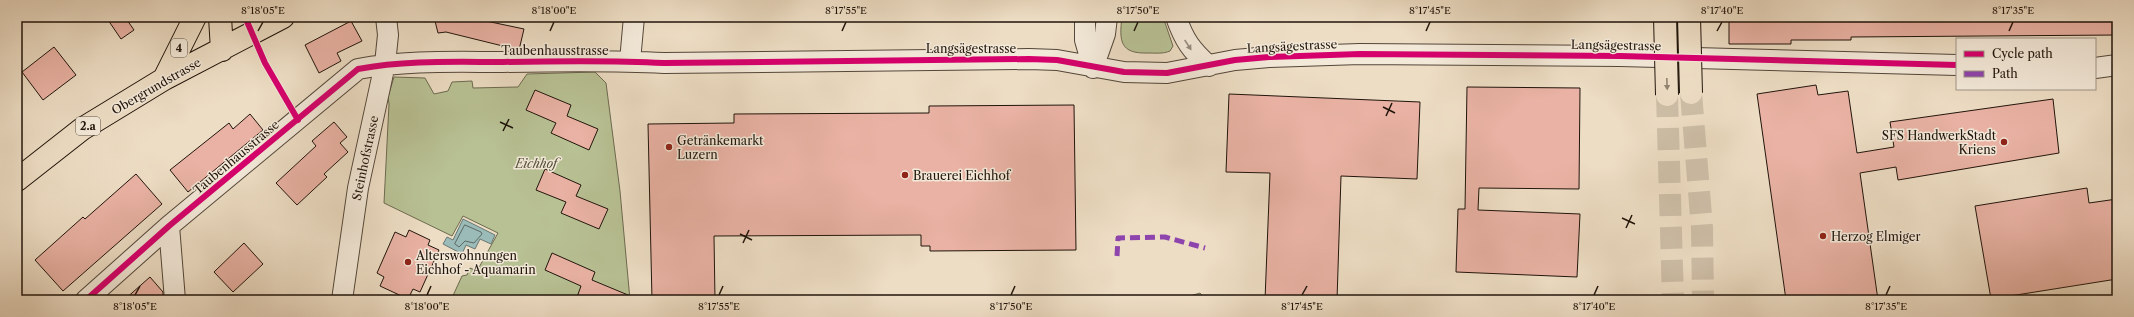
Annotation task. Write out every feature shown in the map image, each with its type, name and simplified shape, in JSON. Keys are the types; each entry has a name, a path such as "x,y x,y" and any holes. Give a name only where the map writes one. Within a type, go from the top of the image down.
{"main road":[{"name":"4","path":"164,79 195,17"},
{"path":"220,17 222,50"},
{"name":"Obergrundstrasse","path":"17,180 82,129 164,79 283,17"},
{"path":"1665,17 1667,94"},
{"path":"1689,17 1691,93"}],"street":[{"name":"Steinhofstrasse","path":"342,300 358,188 385,64 388,35 386,17"},
{"path":"630,61 634,17"},
{"path":"1085,17 1085,40 1093,68"},
{"path":"1093,68 1105,34 1107,17"},
{"path":"1176,17 1188,46 1209,66"},
{"name":"Langsägestrasse","path":"630,61 664,63 1029,59 1057,60 1093,68 1124,72 1167,73 1257,58 1360,54 1620,56 1956,64"},
{"name":"Taubenhausstrasse","path":"86,300 169,226 358,69 385,64 630,61"},
{"path":"2096,68 2117,65"},
{"path":"169,226 175,300"}],"green space":[{"path":"1122,17 1163,17 1173,46 1170,51 1165,53 1139,53 1127,48 1123,44 1121,33"},
{"name":"Eichhof","path":"595,72 606,83 620,191 630,300 451,300 462,276 467,275 470,268 477,271 498,233 463,216 452,236 384,203 389,104 388,97 394,77 425,78 434,94 448,91 452,82 472,81 473,88 518,87 527,74"},
{"path":"1200,293 1206,300 1177,300"}],"water":[{"path":"463,219 495,235 491,244 480,239 475,249 466,245 462,254 443,244 447,237 453,240"}],"building":[{"path":"106,17 125,17 134,30 121,39"},
{"path":"434,17 467,17 524,29 519,50 446,32 438,33"},
{"path":"1729,17 2117,17 2117,35 1851,37 1851,40 1791,40 1791,44 1729,44"},
{"path":"351,21 362,41 337,53 341,61 319,73 305,45"},
{"path":"54,47 76,75 43,100 22,72"},
{"name":"Herzog Elmiger","path":"1816,85 1818,95 1848,91 1857,153 1894,147 1890,122 2053,99 2059,153 1898,180 1896,167 1860,173 1878,300 1786,300 1757,94"},
{"path":"1467,87 1580,88 1579,189 1479,188 1478,210 1580,214 1577,277 1456,272 1458,209 1465,209"},
{"path":"535,90 571,105 567,116 598,129 589,150 551,133 556,123 526,110"},
{"path":"1229,94 1420,102 1417,179 1341,176 1337,300 1265,300 1270,173 1226,172"},
{"name":"Brauerei Eichhof","path":"1074,105 1076,250 930,251 930,246 921,246 921,235 714,236 715,300 652,300 648,124 734,123 734,114 929,113 929,106"},
{"path":"250,114 263,130 188,192 170,170 229,123 233,129"},
{"path":"334,122 347,137 340,143 348,152 324,174 327,177 297,205 276,183 316,146 312,141"},
{"path":"545,169 581,185 576,196 608,209 599,229 561,213 566,202 536,190"},
{"path":"136,174 162,204 63,291 35,260 83,217 85,219"},
{"path":"2087,188 2089,203 2117,199 2117,279 1991,299 1975,206"},
{"name":"Alterswohnungen Eichhof - Aquamarin","path":"409,230 430,240 428,245 439,250 420,292 413,289 408,299 380,286 384,277 377,273 395,232 406,237"},
{"path":"244,243 263,264 233,292 214,272"},
{"path":"552,253 595,272 592,280 640,300 584,300 577,297 581,286 545,270"},
{"path":"150,277 163,292 163,300 124,300"}],"tunnel":[{"path":"1691,93 1702,228 1703,300"},
{"path":"1667,95 1673,300"}],"marked path":[{"path":"1117,256 1118,238 1165,237 1205,248"}],"cycle path":[{"path":"245,17 265,63 298,120"},
{"path":"86,300 169,226 358,69 376,66 448,62 603,61 664,63 1029,59 1057,60 1124,72 1167,73 1235,60 1269,57 1360,54 1620,56 1956,65"}],"place":[{"name":"SFS HandwerkStadt Kriens","path":"2004,142"},
{"name":"Getränkemarkt Luzern","path":"669,147"},
{"name":"Brauerei Eichhof","path":"905,175"},
{"name":"Herzog Elmiger","path":"1823,236"},
{"name":"Alterswohnungen Eichhof - Aquamarin","path":"408,262"}]}
